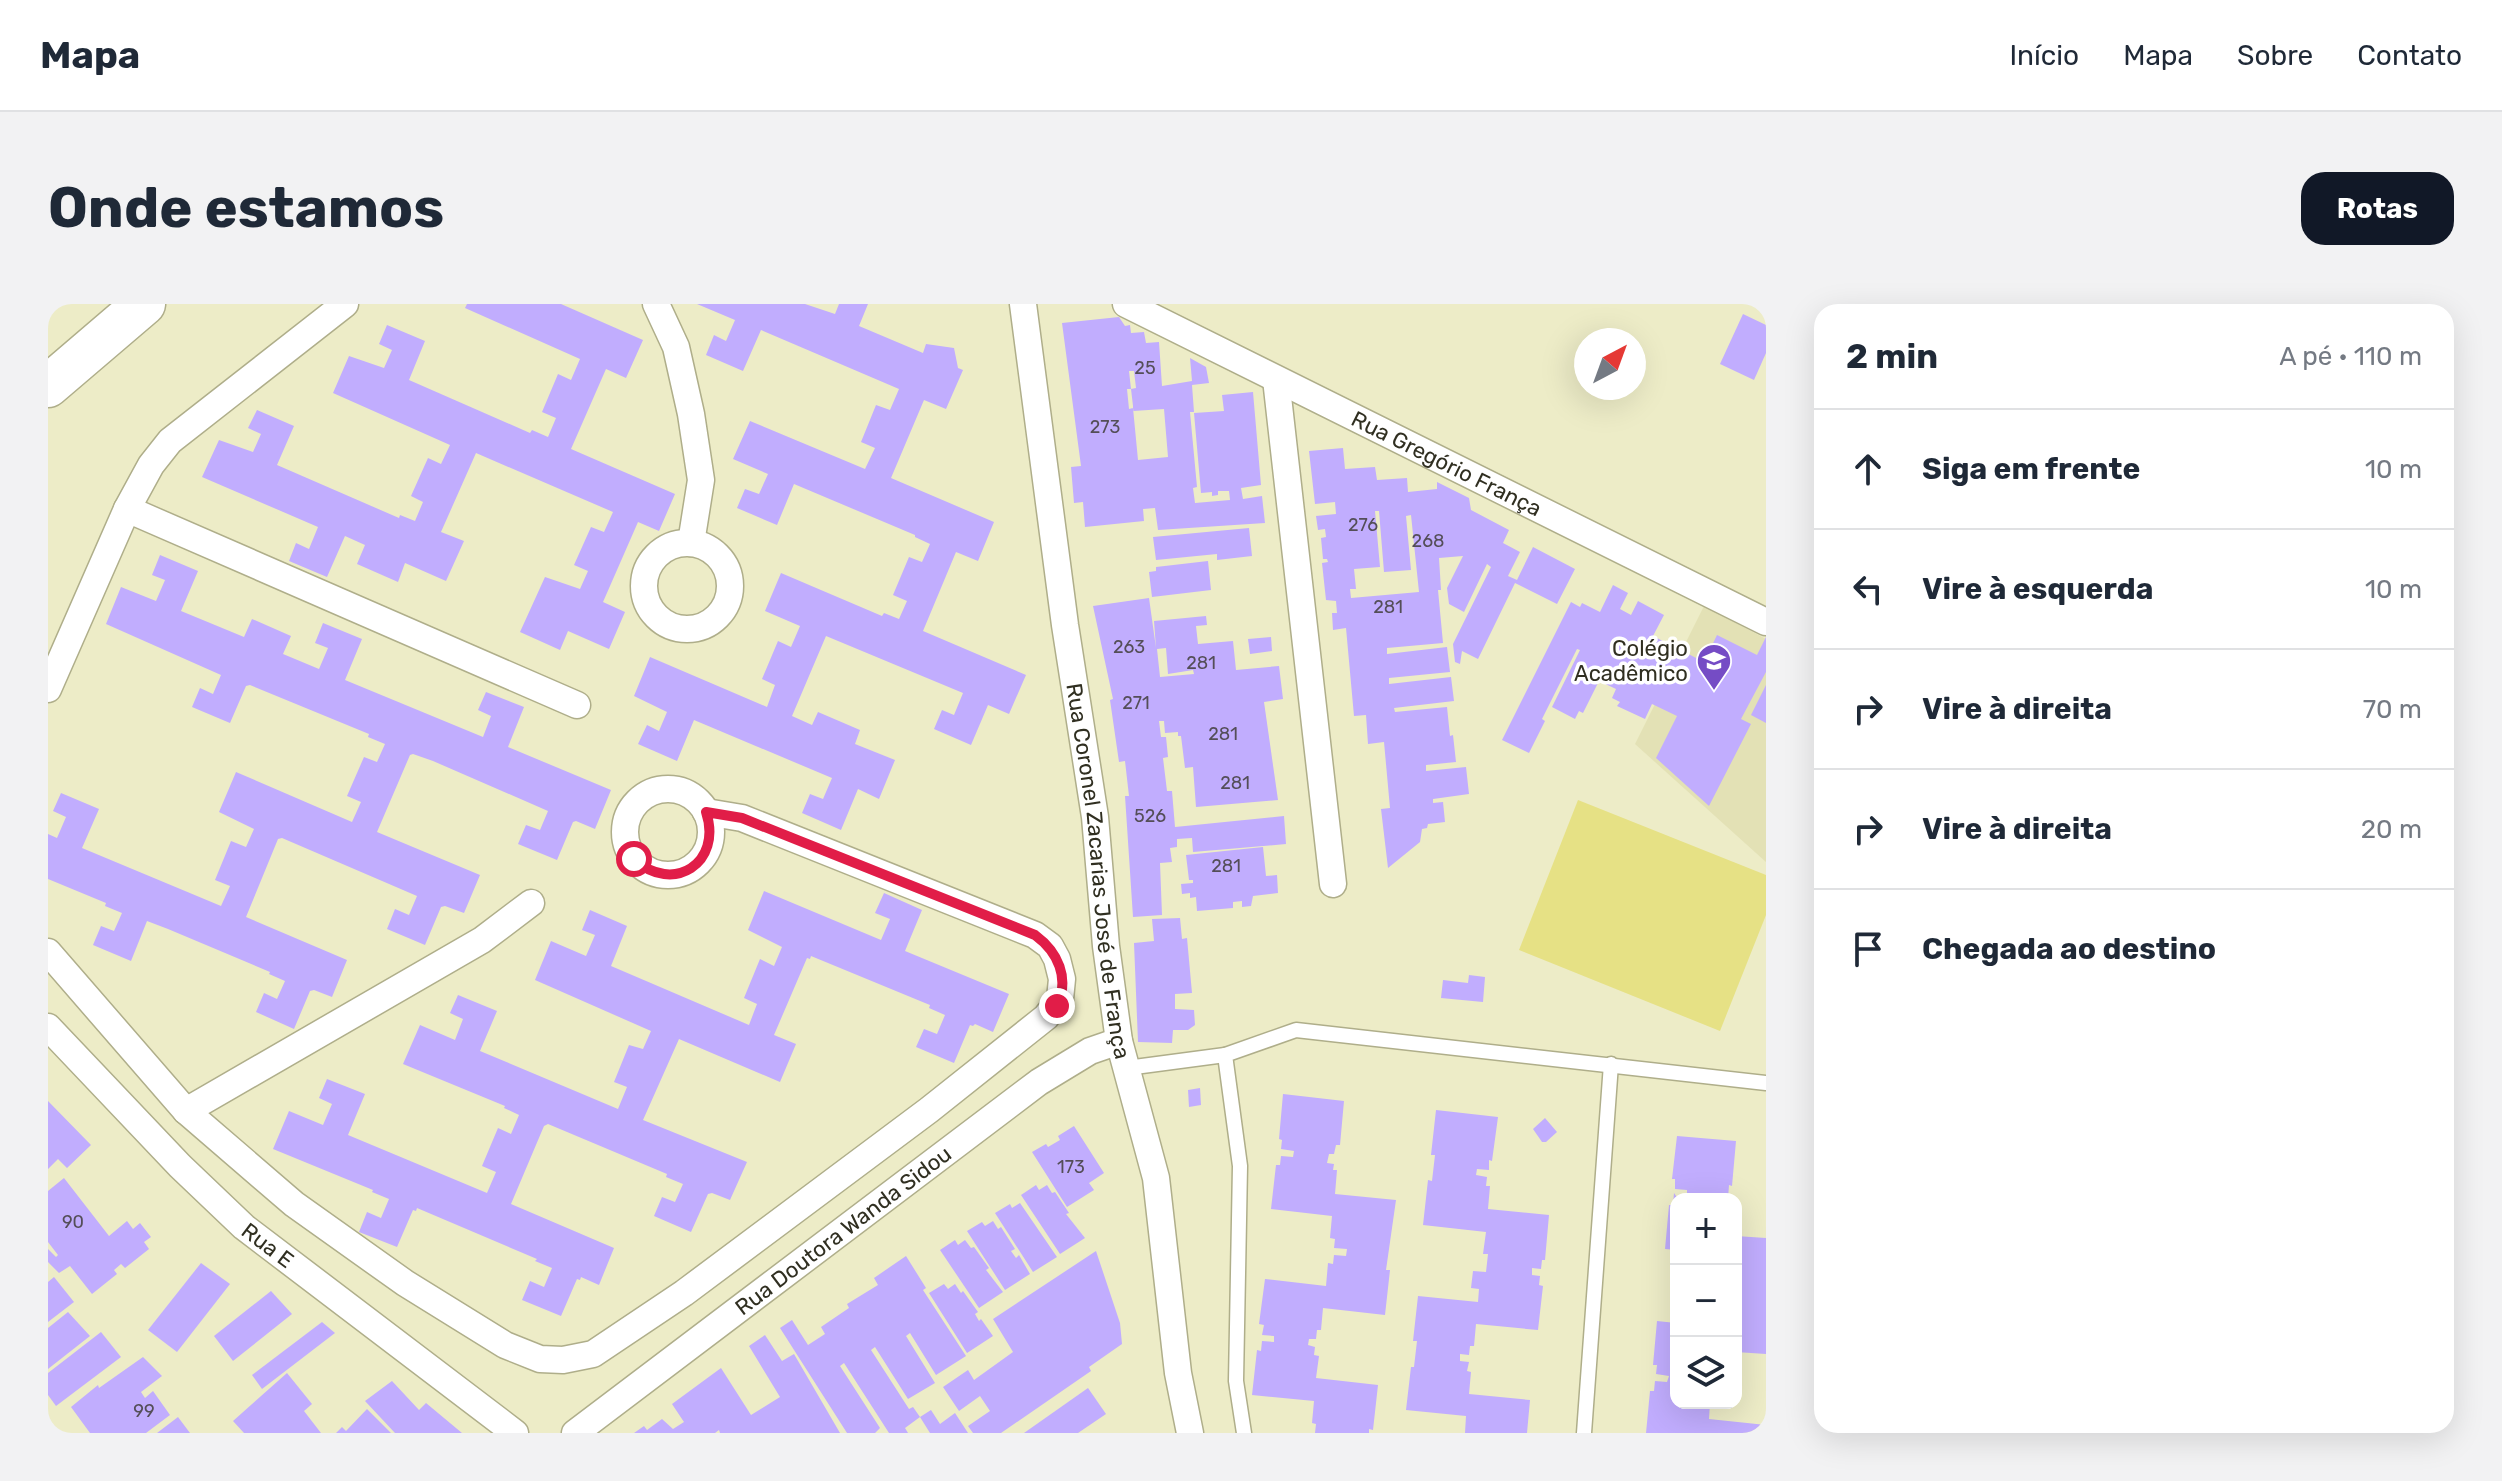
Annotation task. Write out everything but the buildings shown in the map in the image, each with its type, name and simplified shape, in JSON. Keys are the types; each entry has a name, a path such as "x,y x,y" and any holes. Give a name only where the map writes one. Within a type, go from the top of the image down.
{"main road":[{"path":"48,386 144,304"}],"street":[{"path":"48,689 127,509 151,465 170,441 345,304"},
{"path":"656,304 676,347 701,480 691,543"},
{"name":"Rua Coronel Zacarias José de França","path":"1023,304 1065,625 1095,817 1106,946 1119,1041 1156,1178 1178,1373 1190,1433"},
{"name":"Rua Gregório França","path":"1126,304 1766,622"},
{"path":"1276,379 1333,884"},
{"path":"127,509 577,705"},
{"path":"48,952 186,1111 294,1204 405,1283 505,1345 540,1359 563,1360 593,1354 684,1293 929,1110 1022,1037 1057,1006 1060,999 1062,979 1057,959 1050,946 1035,935 742,818 706,812"},
{"path":"186,1111 482,940 531,903"},
{"name":"Rua E","path":"48,1027 180,1166 244,1227 515,1433"},
{"name":"Rua Doutora Wanda Sidou","path":"575,1433 1039,1082 1090,1051 1119,1041"}],"lane":[{"path":"1127,1068 1225,1055 1296,1030 1766,1083"},
{"path":"1225,1055 1240,1166 1236,1381 1244,1433"},
{"path":"1584,1433 1611,1064"}],"shaded area":[{"name":"Colégio Acadêmico","path":"1704,606 1766,639 1766,862 1635,744"},
{"path":"1578,800 1766,875 1766,915 1720,1031 1519,950"}],"place":[{"name":"Colégio Acadêmico","path":"1714,692"}],"route":[{"path":"634,859 657,874 685,872 697,865 706,853 710,840 706,812 742,818 1035,935 1050,946 1057,959 1062,979 1057,1006"}]}
